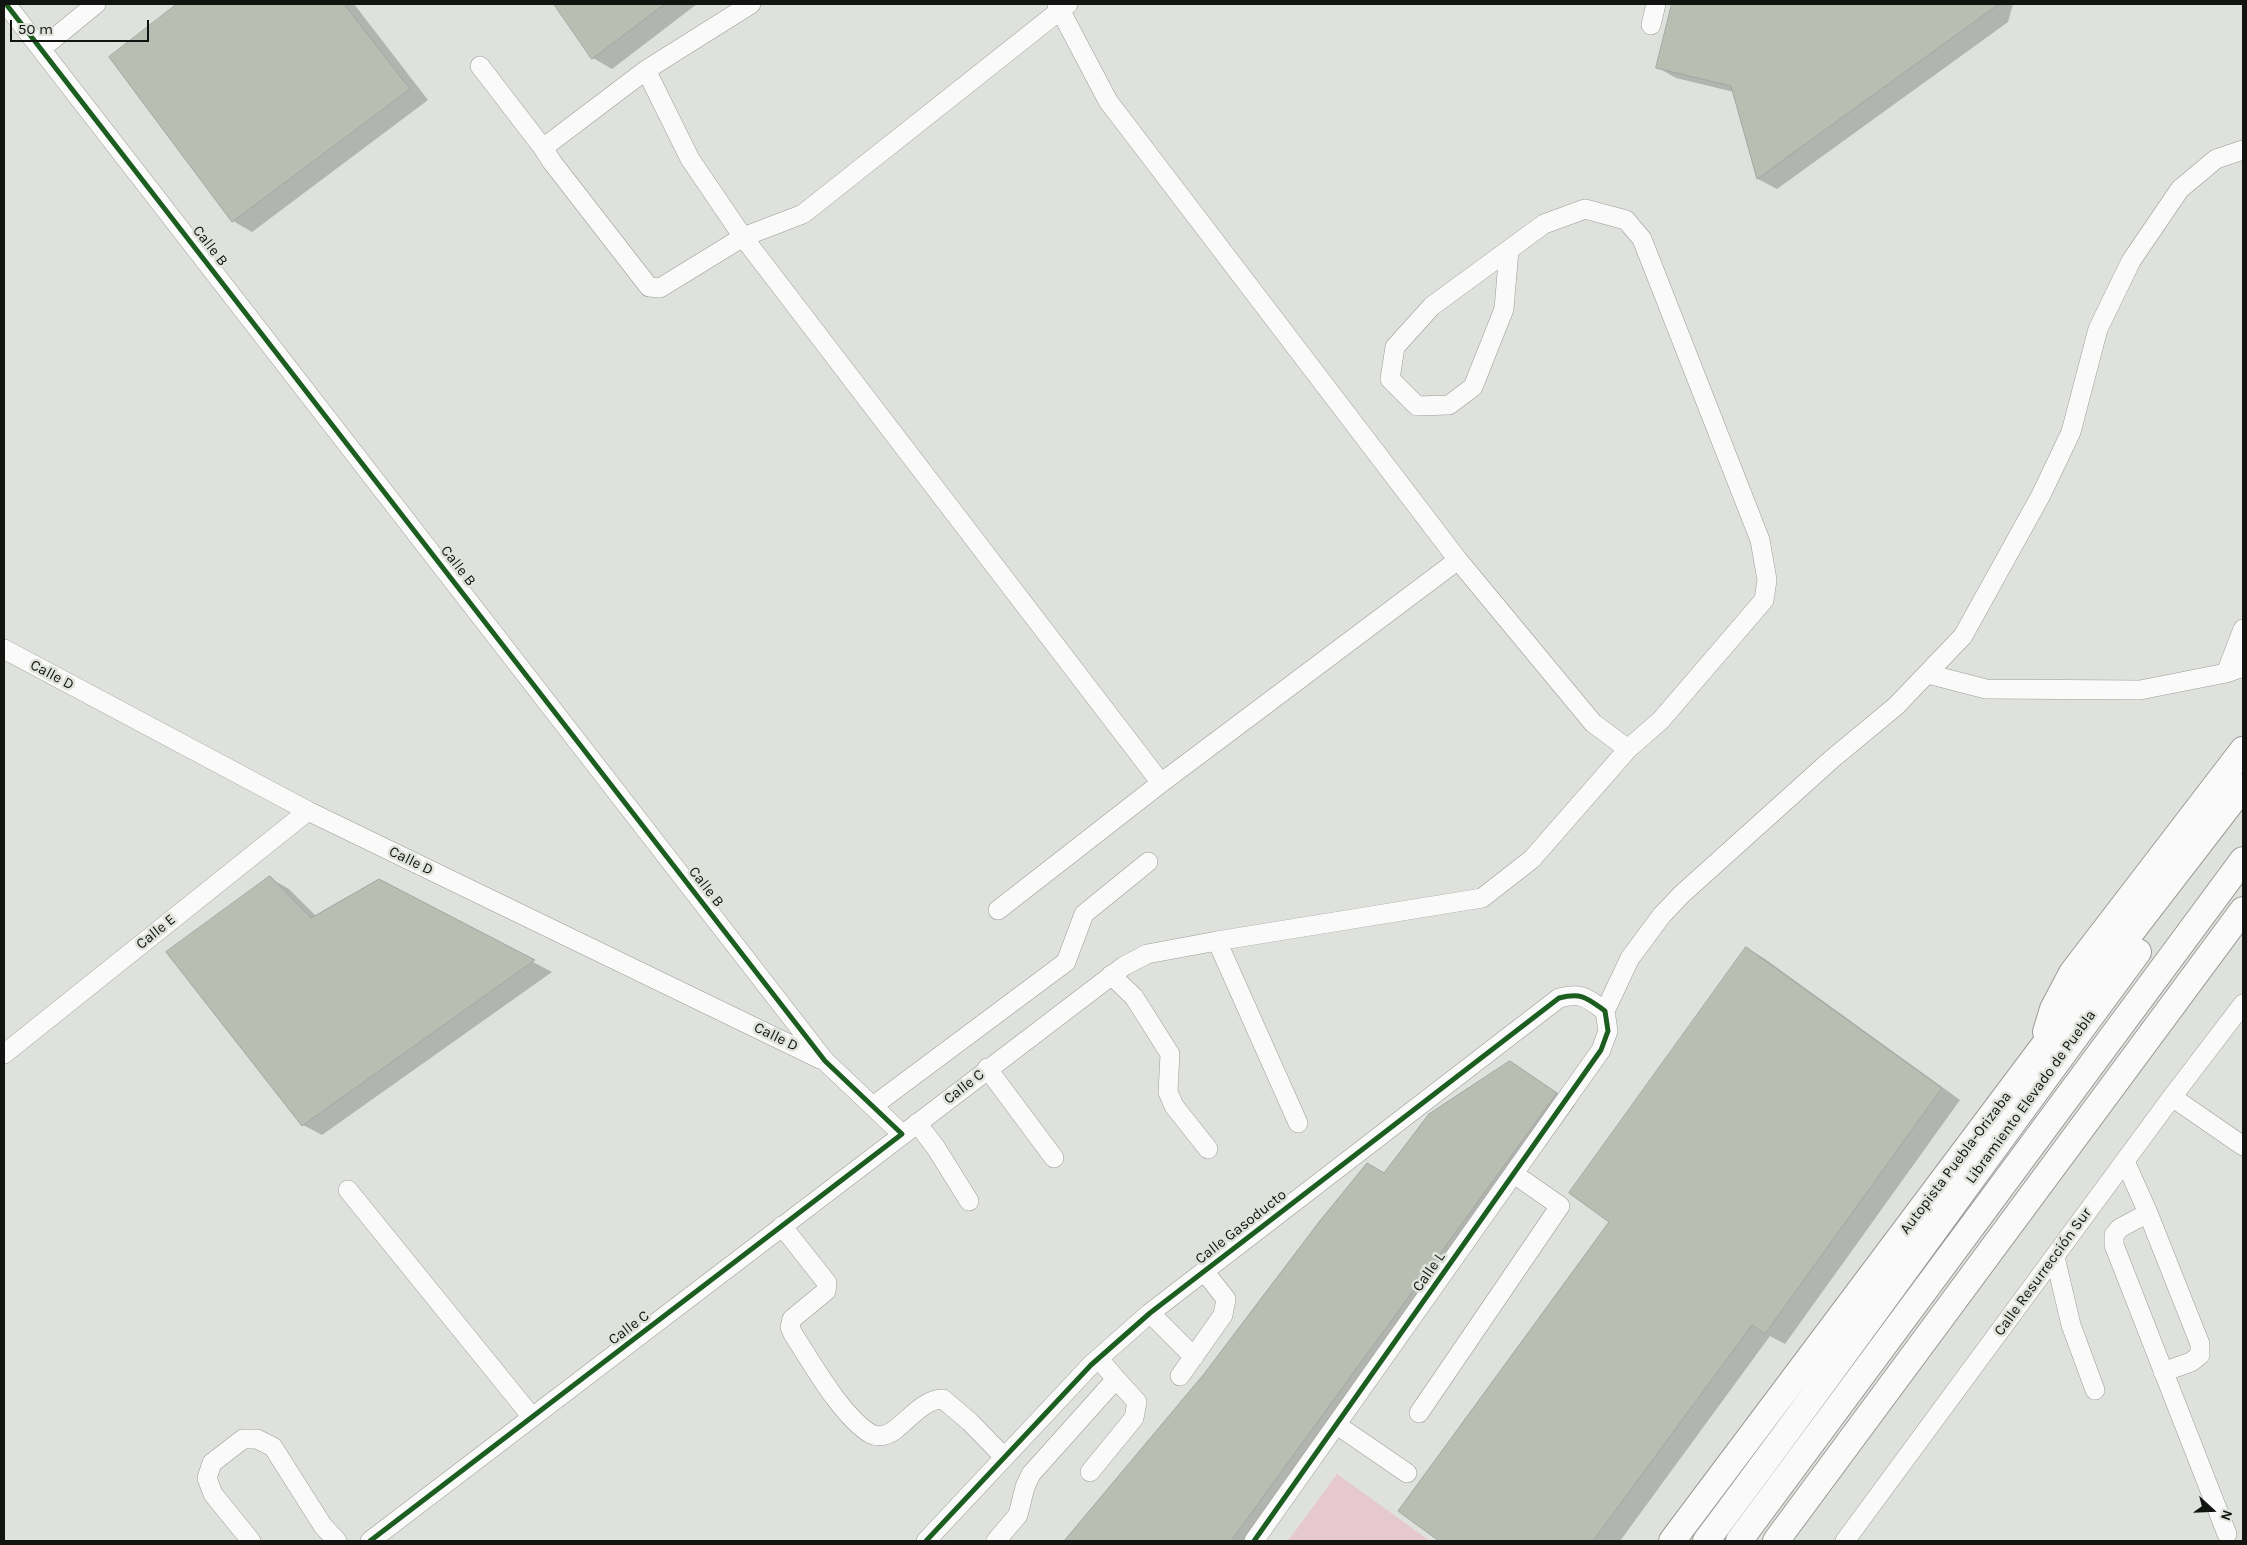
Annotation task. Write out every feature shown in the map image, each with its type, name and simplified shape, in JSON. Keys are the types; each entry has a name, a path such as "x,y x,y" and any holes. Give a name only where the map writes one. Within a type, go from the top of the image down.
{"highway":[{"path":"2042,1048 2053,1009 2072,973 2243,750"},
{"name":"Autopista Puebla-Orizaba","path":"1672,1541 2042,1048 2243,787"},
{"name":"Libramiento Elevado de Puebla","path":"1706,1541 1822,1386 1999,1139 2243,811"},
{"name":"Libramiento Elevado de Puebla","path":"1740,1541 2243,860"},
{"path":"1776,1541 2243,910"}],"street":[{"name":"Calle B","path":"6,4 825,1061 873,1106 910,1128 936,1148 969,1201"},
{"path":"42,49 96,4"},
{"path":"543,148 646,70 751,4"},
{"path":"1651,25 1656,4"},
{"path":"480,66 649,287 660,288 743,237 803,214 1062,6 1108,101 1458,560 1593,722 1628,749"},
{"path":"646,70 690,158 743,237 1161,783"},
{"path":"1605,1012 1630,958 1662,915 1682,894 1832,759 1896,706 1964,636 2041,495 2071,432 2098,329 2131,261 2180,189 2216,160 2243,150"},
{"name":"Calle C","path":"380,1538 532,1417 1124,966 1147,954 1482,898 1532,859 1628,749 1661,720 1764,600 1767,580 1760,540 1642,239 1626,220 1585,209 1544,224 1432,306 1395,347 1390,379 1417,406 1449,405 1473,387 1504,309 1509,250"},
{"path":"998,910 1161,783 1458,560"},
{"path":"1928,674 1986,689 2140,690 2234,670 2243,629"},
{"name":"Calle D","path":"4,649 308,811 825,1061"},
{"name":"Calle E","path":"4,1054 308,811"},
{"path":"873,1106 1066,962 1084,914 1148,862"},
{"path":"1217,941 1298,1123"},
{"path":"1111,975 1134,997 1170,1054 1168,1092 1174,1106 1208,1149"},
{"name":"Calle Gasoducto","path":"926,1541 1091,1365 1150,1313 1560,998 1575,994 1586,997 1605,1012"},
{"name":"Calle Resurrección Sur","path":"1845,1541 2172,1097 2243,1004"},
{"name":"Calle L","path":"1254,1541 1601,1050 1608,1031 1605,1012"},
{"path":"988,1068 1054,1158"},
{"path":"2172,1097 2243,1146"},
{"path":"2125,1161 2148,1213 2200,1344 2200,1355 2192,1362 2163,1372"},
{"path":"1419,1414 1560,1206 1514,1174"},
{"path":"348,1190 532,1417"},
{"path":"2148,1213 2120,1228 2114,1235 2114,1245 2227,1534"},
{"path":"782,1226 827,1283 826,1291 792,1319 790,1327 792,1334 850,1416 872,1434 883,1436 892,1432 933,1399 943,1399 970,1422 1004,1457"},
{"path":"2054,1257 2071,1325 2095,1390"},
{"path":"1180,1376 1223,1315 1226,1299 1204,1271"},
{"path":"1150,1313 1194,1357"},
{"path":"1090,1472 1134,1418 1137,1402 1099,1359"},
{"path":"996,1541 1018,1515 1025,1487 1031,1474 1116,1379"},
{"path":"1337,1425 1407,1473"},
{"path":"251,1541 213,1494 206,1478 212,1463 243,1439 257,1439 273,1447 323,1526 337,1541"}],"shaded area":[{"path":"1337,1474 1430,1541 1288,1541"}],"building":[{"path":"177,4 344,4 410,89 232,222 109,57"},
{"path":"554,4 665,4 592,59"},
{"path":"1672,4 1999,4 1757,179 1731,86 1656,68"},
{"path":"270,876 311,918 379,879 535,960 302,1126 166,952"},
{"path":"1746,947 1942,1088 1765,1334 1752,1325 1593,1541 1439,1541 1398,1511 1609,1222 1569,1193"},
{"path":"1510,1061 1557,1093 1231,1541 1064,1541 1204,1374 1319,1222 1367,1163 1384,1173 1429,1114"}],"cycle path":[{"path":"6,4 825,1061 902,1134 370,1541"},
{"path":"926,1541 1091,1365 1150,1313 1559,998 1579,996 1589,1000 1605,1011 1608,1031 1601,1050 1254,1541"}]}
